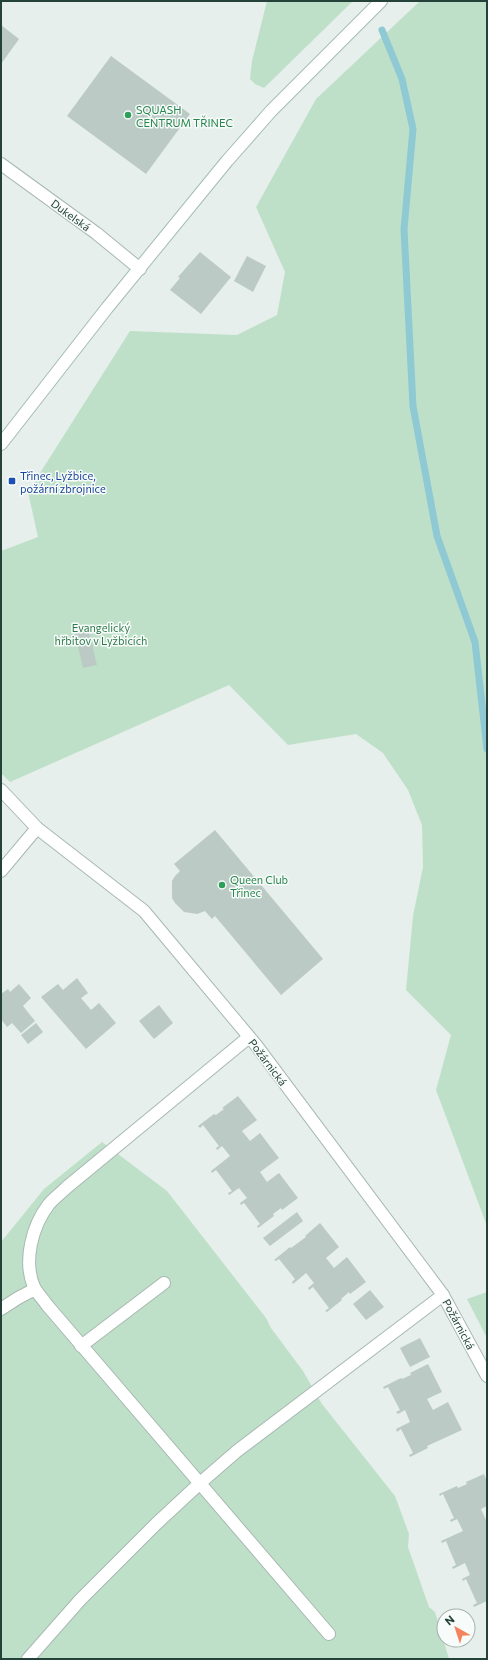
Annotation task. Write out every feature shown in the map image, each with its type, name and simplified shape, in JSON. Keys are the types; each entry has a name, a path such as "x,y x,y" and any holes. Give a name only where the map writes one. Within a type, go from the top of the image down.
{"street":[{"path":"1,444 227,161 271,111 381,1"},
{"name":"Dukelská","path":"1,164 96,234 140,269"},
{"name":"Požárnická","path":"1,790 36,828 144,911 249,1037 443,1295 487,1376"},
{"path":"1,871 36,828"},
{"path":"249,1037 73,1182 49,1204 39,1220 33,1238 29,1262 35,1289 81,1346 329,1634"},
{"path":"81,1346 164,1283"},
{"path":"1,1309 35,1289"},
{"path":"28,1659 80,1600 156,1524 199,1484 237,1451 443,1295"}],"green space":[{"path":"267,1 353,1 264,88 255,84 250,79 252,61"},
{"name":"Evangelický hřbitov v Lyžbicích","path":"420,1 487,1 487,1226 436,1090 451,1035 406,990 413,916 423,867 422,825 408,790 383,753 356,734 288,745 229,685 10,782 1,773 1,551 38,537 28,492 130,331 237,335 277,315 285,272 256,207 316,99"},
{"path":"102,1142 167,1191 266,1318 271,1328 303,1371 322,1404 395,1496 409,1534 408,1547 429,1607 435,1612 436,1615 436,1648 446,1648 449,1659 1,1659 1,1242 44,1189"},
{"path":"487,1292 487,1338 467,1299"}],"building":[{"path":"1,25 19,39 1,64"},
{"name":"SQUASH CENTRUM TŘINEC","path":"111,56 190,114 146,174 67,116"},
{"path":"200,252 231,277 201,314 170,290 180,278 178,277"},
{"path":"247,256 266,266 253,292 234,281"},
{"path":"89,631 97,665 83,668 75,634"},
{"path":"215,830 323,959 281,995 215,916 212,919 205,911 197,914 184,912 172,898 172,881 180,871 174,864"},
{"path":"77,978 88,993 81,998 91,1010 99,1003 116,1023 86,1049 41,997 58,984 63,990"},
{"path":"19,984 31,998 23,1006 35,1021 21,1033 12,1023 7,1027 1,1019 1,994 8,989 10,992"},
{"path":"159,1005 173,1023 154,1039 139,1021"},
{"path":"36,1023 43,1032 28,1044 21,1035"},
{"path":"238,1096 257,1120 242,1131 250,1141 260,1133 279,1158 260,1172 267,1182 279,1173 298,1198 282,1210 281,1208 273,1214 274,1216 258,1228 257,1226 260,1224 244,1203 241,1205 240,1203 247,1198 239,1188 229,1195 228,1193 232,1191 216,1170 212,1173 211,1171 230,1156 222,1146 217,1150 216,1148 219,1146 203,1125 200,1128 198,1126 214,1114 216,1115 224,1109 222,1108"},
{"path":"297,1212 303,1221 270,1246 263,1238"},
{"path":"320,1223 339,1247 326,1258 334,1268 347,1257 366,1282 350,1294 349,1292 341,1299 342,1300 327,1312 325,1311 329,1308 313,1287 309,1290 308,1288 314,1283 306,1273 293,1284 292,1282 295,1279 279,1259 276,1261 274,1260 290,1247 291,1248 306,1237 305,1236"},
{"path":"370,1290 384,1307 366,1320 353,1304"},
{"path":"420,1338 430,1357 410,1367 400,1348"},
{"path":"428,1364 442,1392 427,1399 433,1410 448,1402 462,1430 427,1446 428,1448 410,1457 409,1455 413,1453 401,1429 397,1432 396,1429 410,1422 405,1410 398,1414 396,1412 400,1410 388,1387 384,1389 383,1387 411,1375 410,1373"},
{"path":"484,1474 487,1482 487,1506 481,1509 487,1520 487,1601 474,1607 473,1605 477,1603 466,1579 463,1581 462,1579 470,1575 465,1563 453,1569 452,1567 456,1565 446,1541 442,1543 441,1541 463,1531 457,1519 451,1522 450,1520 454,1518 443,1494 440,1496 439,1494 457,1486 458,1488 467,1484 466,1482"}],"waterway":[{"path":"382,30 402,79 413,129 404,229 413,406 437,536 475,642 487,749"}],"place":[{"name":"SQUASH CENTRUM TŘINEC","path":"128,115"},
{"name":"Třinec, Lyžbice, požární zbrojnice","path":"12,481"},
{"name":"Queen Club Třinec","path":"222,885"}]}
